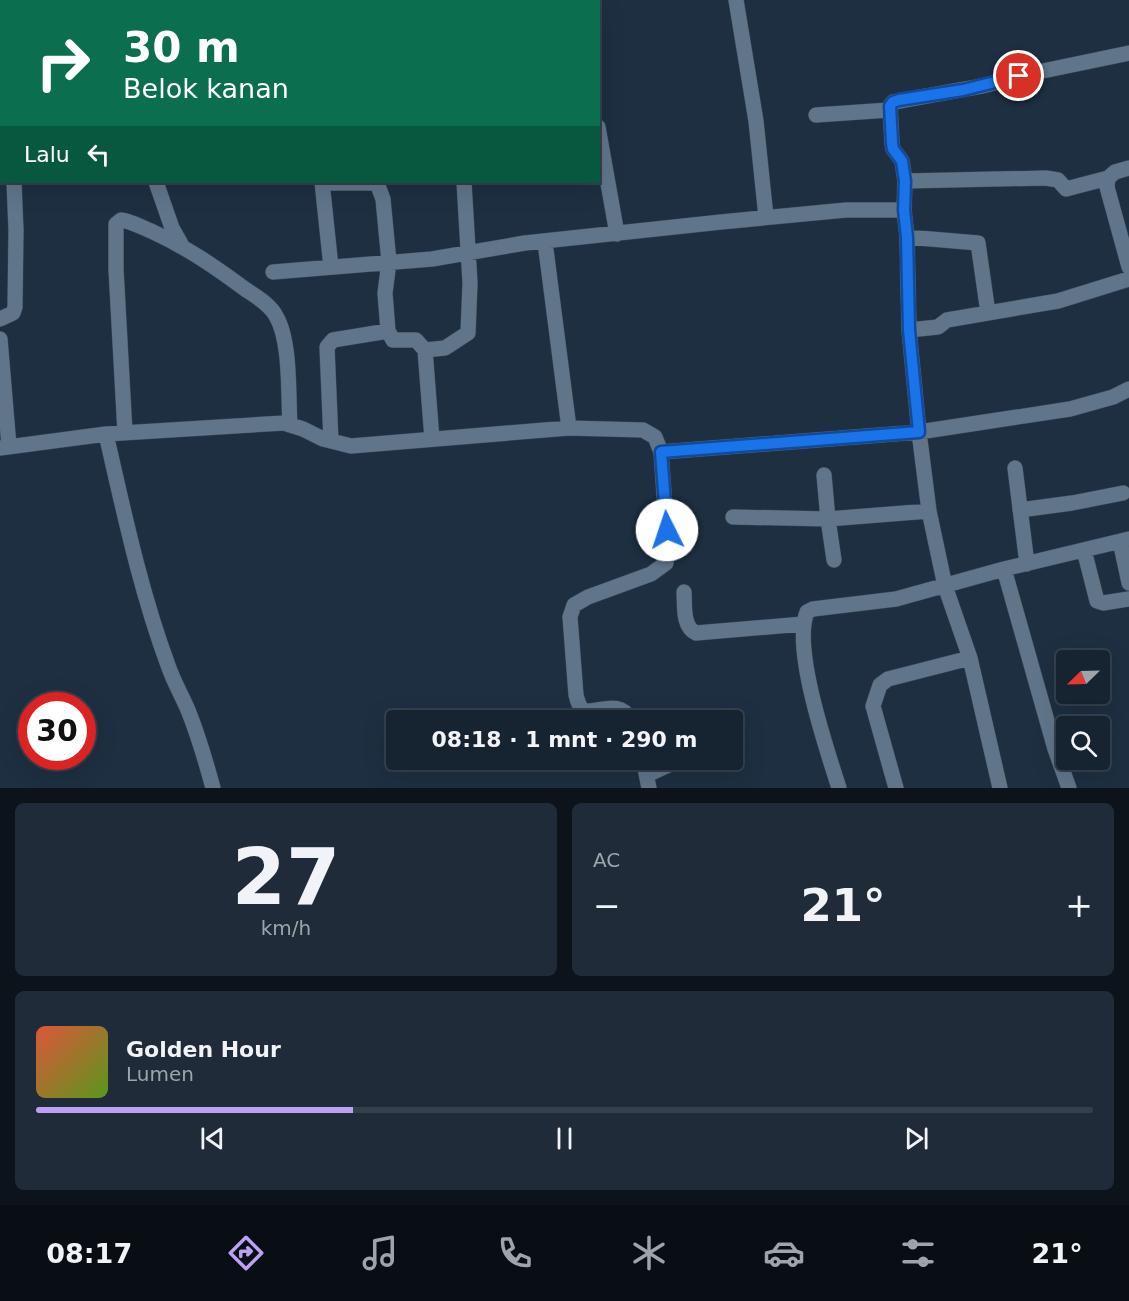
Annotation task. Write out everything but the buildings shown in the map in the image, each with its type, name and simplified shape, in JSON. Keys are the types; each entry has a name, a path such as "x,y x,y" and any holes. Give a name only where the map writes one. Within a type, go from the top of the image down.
{"street":[{"path":"736,0 756,121 765,217"},
{"path":"1000,788 970,658 945,586 929,511 909,330 905,181 902,161 893,149 889,110 893,102 899,100 982,86 1129,52"},
{"path":"816,115 889,110"},
{"path":"600,139 617,234"},
{"path":"905,181 1046,178 1058,180 1066,189 1108,178 1115,172 1129,168"},
{"path":"1108,178 1107,187 1129,267"},
{"path":"0,319 13,313 15,307 14,183"},
{"path":"156,183 172,228 181,244"},
{"path":"323,183 331,267"},
{"path":"377,183 383,199 389,262 385,293 388,331 393,340 416,340 425,350 432,439"},
{"path":"425,350 445,348 468,333 470,283 464,183"},
{"path":"273,272 432,258 525,243 765,217 846,210 904,210"},
{"path":"125,433 116,269 116,224 121,220 181,244 267,305 276,315 287,367 290,425"},
{"path":"907,237 978,243 988,313"},
{"path":"545,242 569,428"},
{"path":"909,330 938,327 944,321 1058,301 1129,279"},
{"path":"331,441 327,347 333,340 388,331"},
{"path":"0,339 5,447 106,434 262,424 290,425 351,446 569,428 644,430 655,437 661,452 668,550 666,563 651,574 588,597 574,606 571,611 575,684 578,703 584,710"},
{"path":"661,452 919,432 1080,407 1113,397 1129,389"},
{"path":"106,434 130,538 153,617 169,669 188,711 205,758 213,788"},
{"path":"1015,468 1027,564"},
{"path":"824,475 834,560"},
{"path":"1020,510 1072,504 1123,493"},
{"path":"733,517 828,519 929,511"},
{"path":"839,788 804,661 803,624 805,615 810,610 896,599 1004,569 1125,540 1129,583"},
{"path":"1084,550 1097,601 1103,603 1129,599"},
{"path":"1004,569 1068,788"},
{"path":"684,592 687,625 691,631 696,633 803,624"},
{"path":"896,788 873,706 880,685 888,679 970,658"},
{"path":"595,710 610,708 619,710"},
{"path":"648,781 664,770"}],"route":[{"path":"667,530 661,452 919,432 909,330 905,181 902,161 893,149 890,106 899,100 945,94 1019,76"}]}
